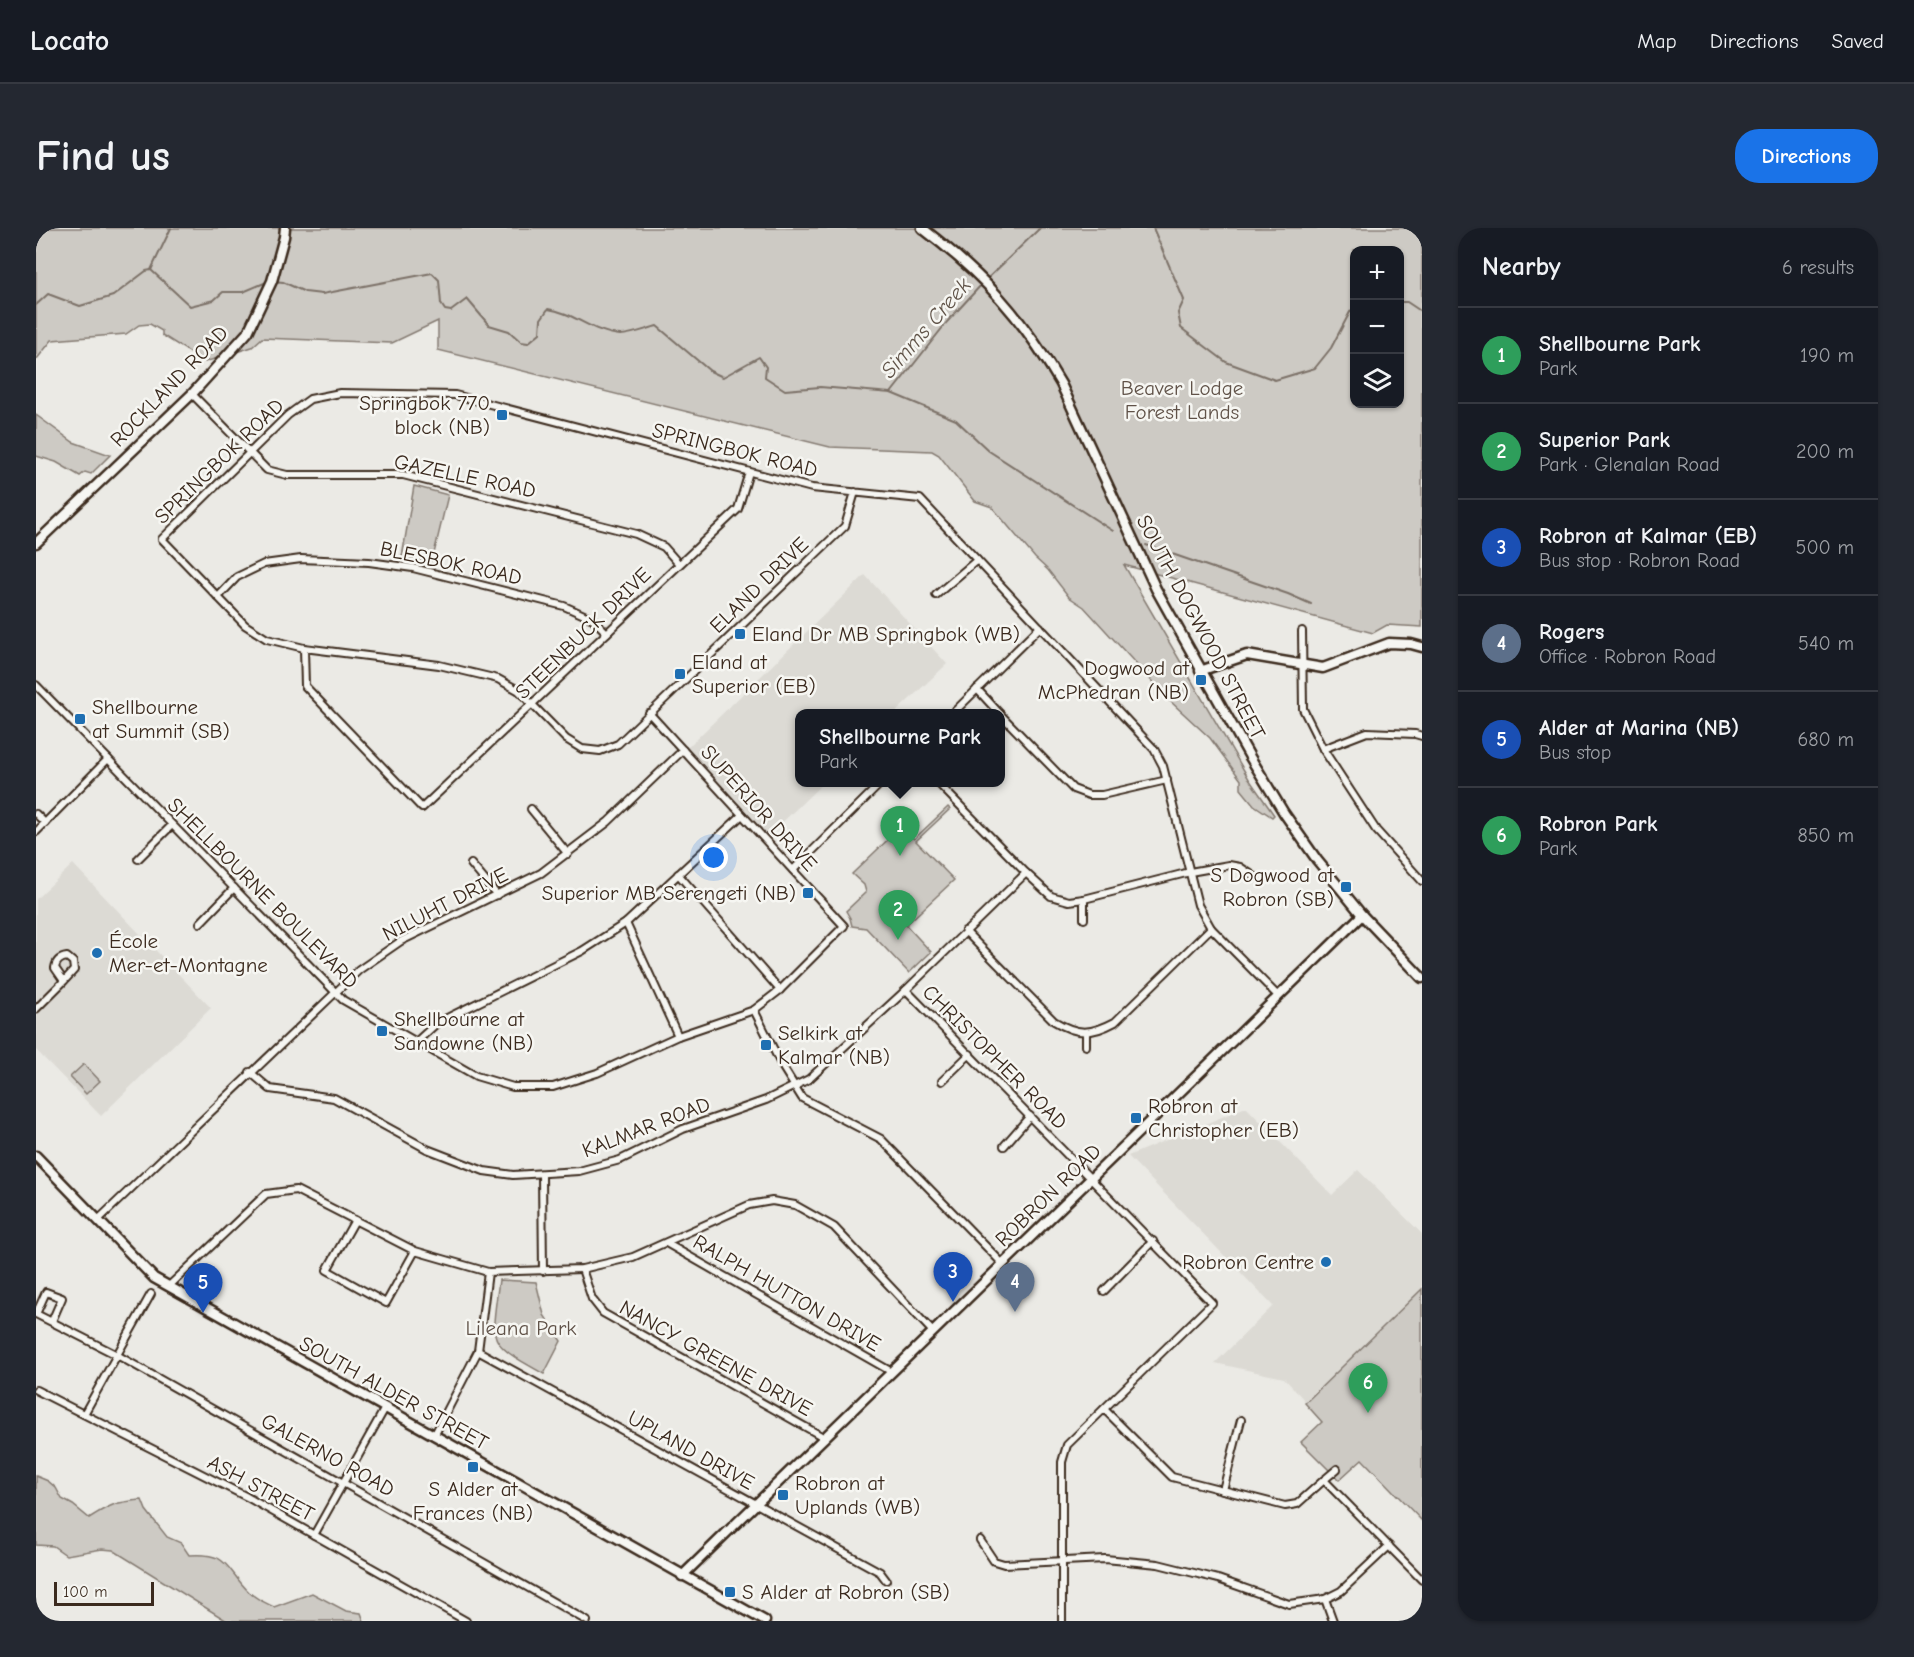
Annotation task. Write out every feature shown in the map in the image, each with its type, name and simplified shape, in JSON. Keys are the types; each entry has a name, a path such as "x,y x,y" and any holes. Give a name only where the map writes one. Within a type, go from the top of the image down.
{"street":[{"name":"ROCKLAND ROAD","path":"36,543 192,394 248,332 272,281 285,228"},
{"name":"SOUTH DOGWOOD STREET","path":"922,228 966,263 1018,318 1042,352 1061,384 1149,576 1200,671 1284,813 1317,860 1362,915 1422,978"},
{"name":"SPRINGBOK ROAD","path":"532,704 518,690 498,679 439,665 304,648 267,639 245,625 162,539 288,415 310,399 340,393 455,395 812,488 920,500 1154,749 1167,780 1198,905 1211,928 1278,996"},
{"name":"GAZELLE ROAD","path":"192,394 267,470 287,475 403,475 636,534 664,547 679,564"},
{"name":"STEENBUCK DRIVE","path":"304,648 305,686 422,808 738,509 749,472"},
{"name":"ELAND DRIVE","path":"532,704 566,740 582,749 600,751 618,744 845,526 855,492"},
{"name":"BLESBOK ROAD","path":"218,597 237,577 264,564 301,559 369,562 413,568 564,606 593,619 607,633"},
{"path":"936,595 977,560"},
{"path":"957,709 1040,627"},
{"path":"1302,631 1303,709 1323,749 1376,830 1422,881"},
{"path":"1200,671 1247,655 1323,668 1389,643 1422,646"},
{"name":"SHELLBOURNE BOULEVARD","path":"36,685 343,1000 476,1076 513,1087 553,1087 597,1073 678,1036 754,1010 780,990 844,926"},
{"path":"976,689 995,709"},
{"name":"SUPERIOR DRIVE","path":"649,713 844,926"},
{"path":"1005,719 1073,789 1089,795 1102,795 1167,780"},
{"path":"1323,749 1367,732 1422,736"},
{"name":"NILUHT DRIVE","path":"98,1220 359,970 400,941 541,873 608,822 683,750"},
{"path":"36,832 108,759"},
{"path":"793,870 878,787"},
{"path":"941,787 1051,896 1068,901 1229,865 1240,867 1255,877"},
{"path":"531,809 568,854"},
{"path":"36,814 45,823"},
{"path":"416,1042 437,1023 582,951 626,923 742,814"},
{"path":"138,859 172,825"},
{"path":"471,864 497,895"},
{"name":"KALMAR ROAD","path":"250,1072 270,1089 334,1098 427,1149 484,1171 513,1175 579,1172 620,1160 683,1129 766,1100 809,1079 906,990 1026,873"},
{"path":"678,874 780,990"},
{"path":"200,923 234,888"},
{"path":"1084,899 1084,919"},
{"name":"ROBRON ROAD","path":"682,1576 1362,915"},
{"path":"626,923 678,1036"},
{"path":"966,932 1054,1021 1068,1029 1086,1032 1101,1030 1115,1022 1211,928"},
{"path":"36,1009 64,981"},
{"name":"CHRISTOPHER ROAD","path":"906,990 1212,1303 1104,1409"},
{"path":"754,1010 782,1066 802,1098 881,1139 1003,1264"},
{"path":"1086,1032 1086,1046"},
{"path":"942,1081 969,1054"},
{"path":"1004,1146 1030,1116"},
{"name":"SOUTH ALDER STREET","path":"36,1156 154,1278 765,1621"},
{"path":"542,1174 543,1271"},
{"path":"169,1286 266,1194 296,1190 415,1251 488,1272 582,1269 633,1257 749,1205 772,1201 795,1205 834,1227 933,1332"},
{"path":"355,1220 327,1270 386,1303 415,1251"},
{"path":"1104,1291 1153,1241"},
{"name":"RALPH HUTTON DRIVE","path":"666,1243 892,1372"},
{"name":"NANCY GREENE DRIVE","path":"582,1269 592,1299 603,1313 825,1438"},
{"path":"434,1436 478,1351 488,1272"},
{"name":"GALERNO ROAD","path":"52,1321 62,1298 46,1292 36,1314 117,1355 586,1621"},
{"path":"84,1414 151,1294"},
{"name":"UPLAND DRIVE","path":"478,1351 880,1572 886,1580"},
{"name":"ASH STREET","path":"36,1390 247,1497 466,1621"},
{"path":"314,1535 385,1408"},
{"path":"1062,1621 1062,1462 1067,1445 1104,1409 1172,1477 1285,1506 1297,1504 1337,1469"},
{"path":"1223,1490 1241,1420"},
{"path":"1324,1480 1422,1580"},
{"path":"980,1540 994,1561 1004,1564 1105,1559 1158,1564 1218,1579 1289,1604 1325,1599 1341,1591 1389,1546"},
{"path":"1325,1599 1334,1621"}],"shaded area":[{"path":"865,575 947,664 899,709 795,709 795,787 819,787 765,839 684,751"},
{"name":"École Mer-et-Montagne","path":"73,864 211,1008 101,1116 36,1050 36,899"},
{"name":"Robron Centre","path":"1246,1107 1332,1195 1358,1170 1422,1234 1422,1289 1306,1402 1284,1378 1215,1363 1273,1306 1128,1156"}],"green space":[{"name":"Beaver Lodge Forest Lands","path":"36,228 1422,228 1422,627 1387,625 1373,633 1124,565 1249,779 1274,815 1272,817 1254,805 1241,789 1241,780 1210,738 1170,701 1084,607 1069,597 992,507 975,501 939,455 932,451 830,447 438,350 438,321 392,343 262,338 252,347 205,362 162,335 162,331 150,324 139,325 126,334 52,340 36,360"},
{"path":"36,415 73,442 110,455 91,474 85,472 80,476 56,462 36,456"},
{"path":"414,486 448,495 432,562 402,557"},
{"path":"948,807 950,809 916,841 954,880 906,925 931,952 909,973 866,928 852,926 846,911 866,892 864,885 852,874 901,827 914,839"},
{"path":"84,1064 100,1081 86,1094 70,1077"},
{"name":"Lileana Park","path":"499,1280 536,1282 544,1315 561,1341 544,1374 511,1354 496,1339 494,1317"},
{"path":"1422,1289 1422,1521 1362,1459 1339,1480 1301,1442 1322,1422 1305,1403"},
{"path":"36,1476 48,1481 56,1488 62,1499 89,1518 114,1504 142,1500 146,1510 167,1537 181,1543 189,1555 212,1556 219,1559 252,1594 274,1607 312,1593 346,1611 361,1613 364,1621 227,1621 113,1550 102,1549 66,1555 53,1546 36,1545"}],"waterway":[{"path":"151,270 171,228"},
{"name":"Simms Creek","path":"986,280 1040,228"},
{"name":"Simms Creek","path":"1153,228 1184,300 1178,313 1181,328 1226,362 1275,380 1315,368 1331,348 1350,312"},
{"name":"Simms Creek","path":"151,270 190,306 214,300 223,292 243,292 269,281"},
{"name":"Simms Creek","path":"36,305 48,294 80,306 113,296 146,271 151,270"},
{"name":"Simms Creek","path":"274,281 283,282 305,292 322,294 432,273 439,280 441,304 445,310 451,311 467,299 489,325 509,331 521,342 528,343 540,333 541,319 548,309 566,314 601,331 620,335 657,326 710,371 723,377 759,357 766,367 765,377 785,390 820,387 891,393 956,420 989,451 1113,531"},
{"name":"Simms Creek","path":"891,393 947,322 982,284"},
{"name":"Simms Creek","path":"1404,302 1422,312"},
{"path":"1146,545 1311,604"}],"place":[{"name":"Springbok 770 block (NB)","path":"502,415"},
{"name":"Eland Dr MB Springbok (WB)","path":"740,634"},
{"name":"Eland at Superior (EB)","path":"680,674"},
{"name":"Dogwood at McPhedran (NB)","path":"1201,680"},
{"name":"Shellbourne at Summit (SB)","path":"80,719"},
{"name":"Shellbourne Park","path":"900,856"},
{"name":"S Dogwood at Robron (SB)","path":"1346,887"},
{"name":"Superior MB Serengeti (NB)","path":"808,893"},
{"name":"Superior Park","path":"898,940"},
{"name":"École Mer-et-Montagne","path":"97,953"},
{"name":"Shellbourne at Sandowne (NB)","path":"382,1031"},
{"name":"Selkirk at Kalmar (NB)","path":"766,1045"},
{"name":"Robron at Christopher (EB)","path":"1136,1118"},
{"name":"Robron Centre","path":"1326,1262"},
{"name":"Robron at Kalmar (EB)","path":"953,1302"},
{"name":"Rogers","path":"1015,1312"},
{"name":"Alder at Marina (NB)","path":"203,1313"},
{"name":"Robron Park","path":"1368,1413"},
{"name":"S Alder at Frances (NB)","path":"473,1467"},
{"name":"Robron at Uplands (WB)","path":"783,1495"},
{"name":"S Alder at Robron (SB)","path":"730,1592"}]}
